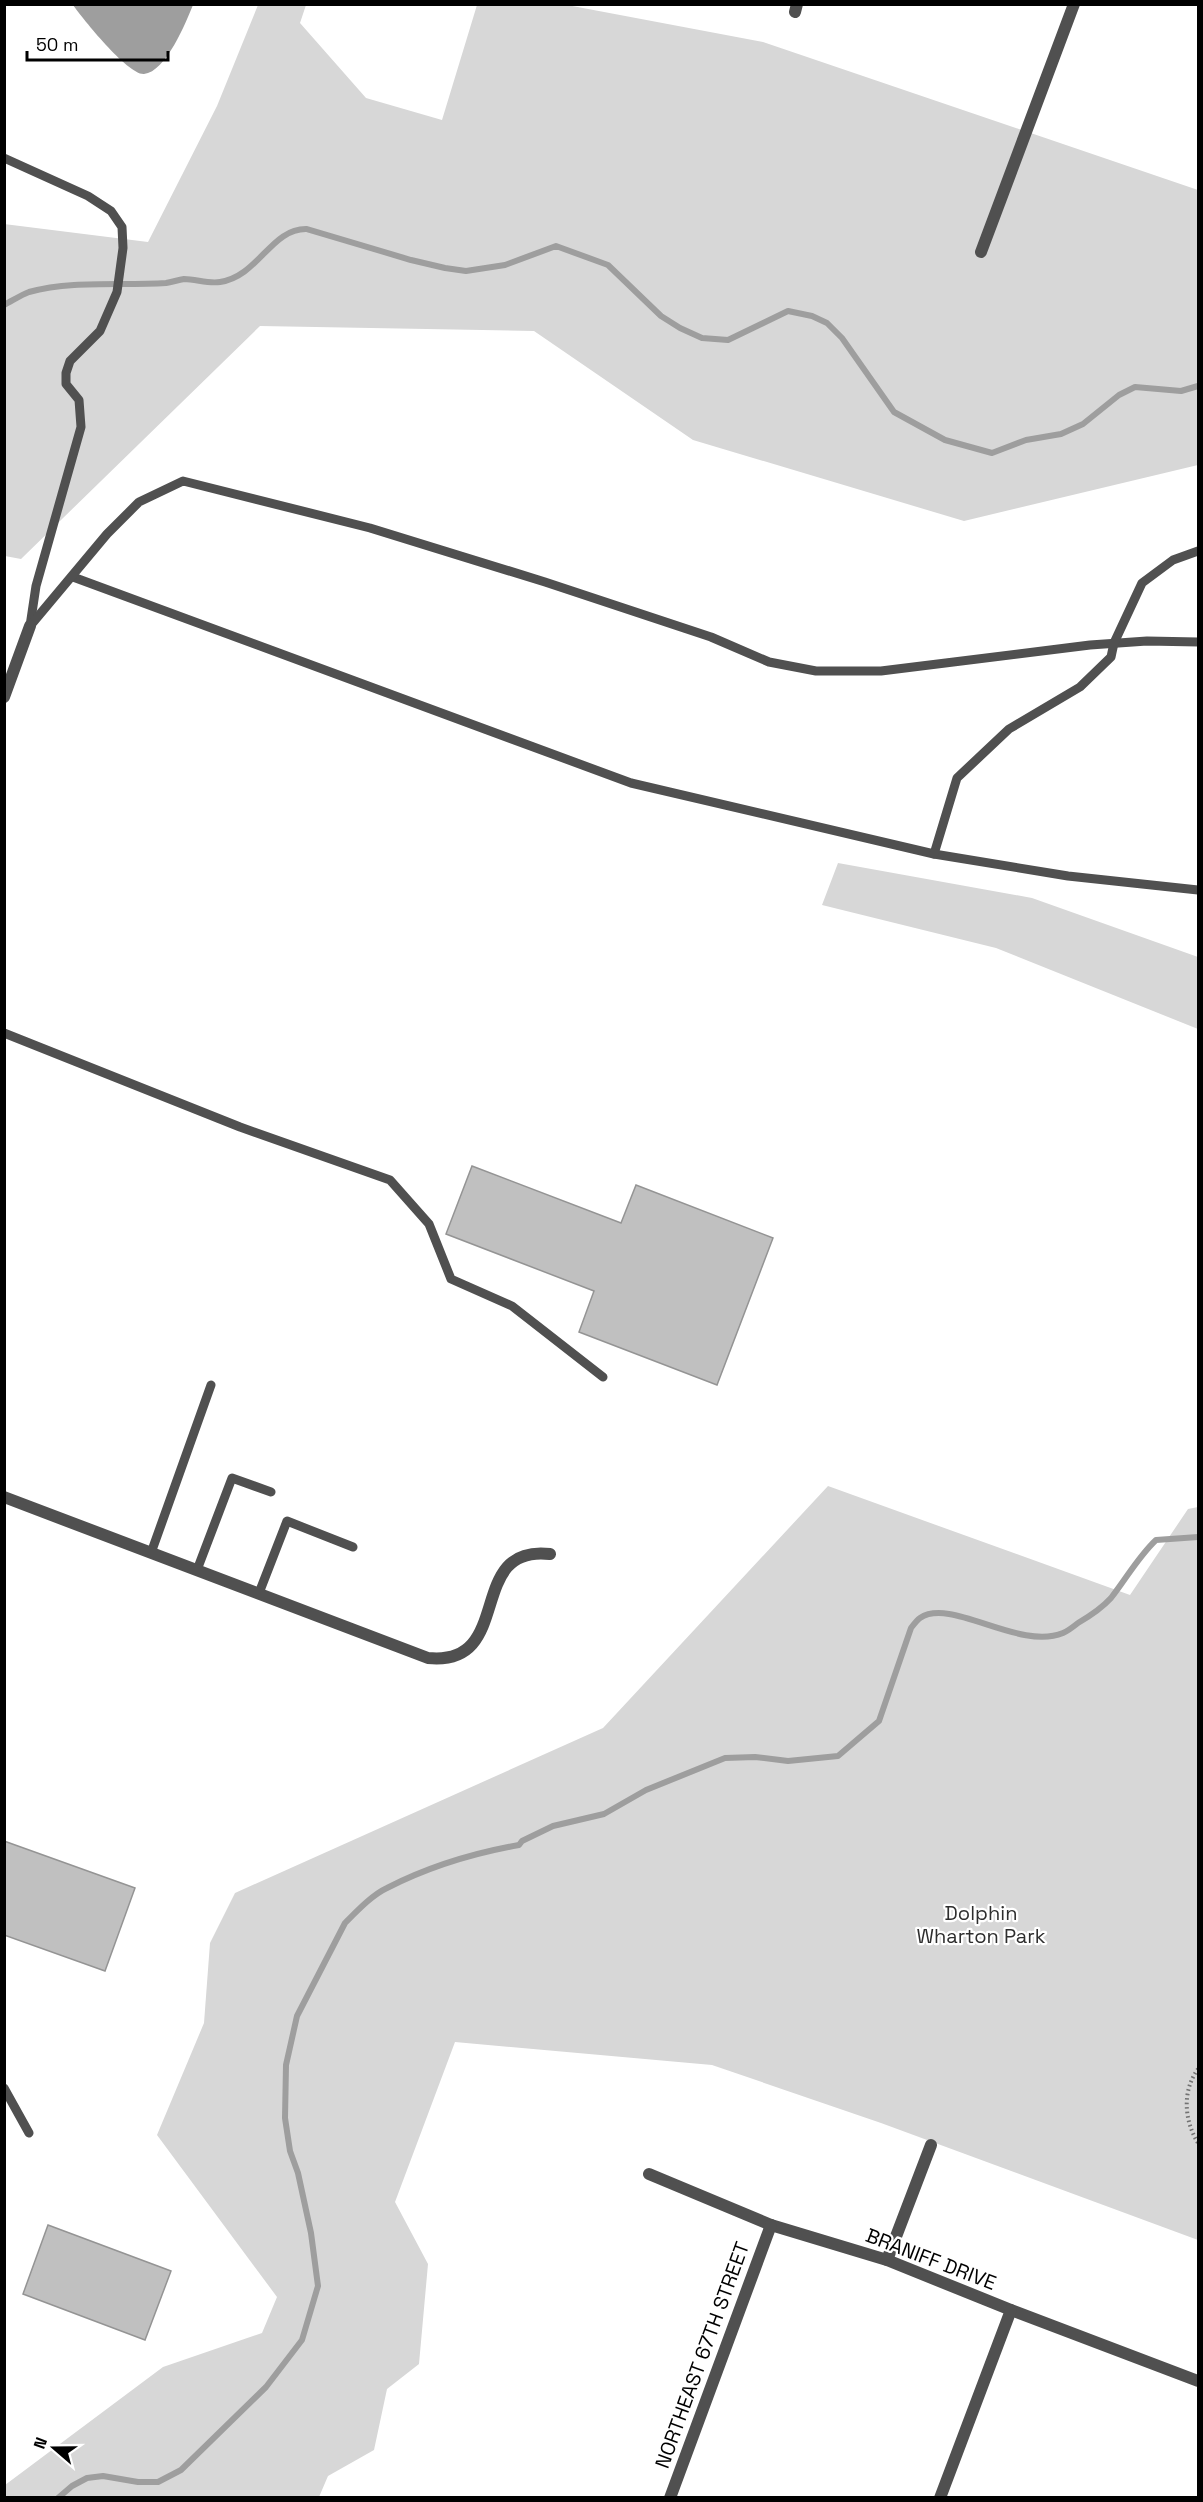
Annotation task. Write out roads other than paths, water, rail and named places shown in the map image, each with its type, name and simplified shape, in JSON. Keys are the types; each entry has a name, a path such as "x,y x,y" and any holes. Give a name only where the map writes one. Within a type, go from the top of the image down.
{"street":[{"path":"981,252 1074,4"},
{"path":"4,697 30,626"},
{"path":"4,1497 428,1658 446,1659 464,1653 479,1635 504,1568 516,1558 533,1552 550,1554"},
{"path":"887,2260 931,2145"},
{"name":"BRANIFF DRIVE","path":"649,2174 771,2225 887,2260 1011,2310 1198,2380"},
{"name":"NORTHEAST 67TH STREET","path":"670,2498 771,2225"},
{"path":"940,2498 1011,2310"}],"lane":[{"path":"4,158 88,196 111,211 122,227 123,248 117,292 100,331 70,361 66,373 66,384 79,400 81,427 36,586 30,626"},
{"path":"30,626 107,534 139,502 183,481 370,528 700,633 769,662 816,671 881,671 1045,649 1114,643 1198,642"},
{"path":"934,854 957,778 1010,729 1080,687 1111,657 1114,643 1142,583 1173,560 1198,551"},
{"path":"73,577 631,783 934,854 1068,876 1198,890"},
{"path":"4,1033 240,1127 390,1179 429,1224 451,1279 512,1306 603,1377"},
{"path":"152,1553 211,1385"},
{"path":"197,1570 232,1478 271,1492"},
{"path":"259,1593 287,1521 353,1547"},
{"path":"4,2088 29,2133"}],"waterway":[{"path":"4,305 29,292 63,286 149,284 184,279 220,282 245,271 284,236 307,229 411,260 466,271 505,265 556,246 608,265 661,316 702,338 728,340 788,311 812,316 827,323 842,338 894,412 945,440 992,453 1026,440 1061,434 1083,424 1119,395 1135,387 1181,391 1198,386"},
{"path":"58,2498 72,2486 87,2478 103,2476 138,2482 158,2482 181,2470 266,2387 302,2340 318,2286 311,2233 298,2173 290,2151 285,2118 286,2065 297,2016 345,1923 370,1899 403,1880 435,1867 485,1852 519,1845 522,1841 553,1826 604,1814 646,1790 725,1758 755,1757 788,1761 838,1756 879,1721 911,1628 920,1618 933,1613 949,1614 1026,1635 1045,1637 1063,1633 1107,1602 1156,1540 1198,1537"}],"park label":[{"name":"Dolphin Wharton Park","path":"981,1924"}]}
